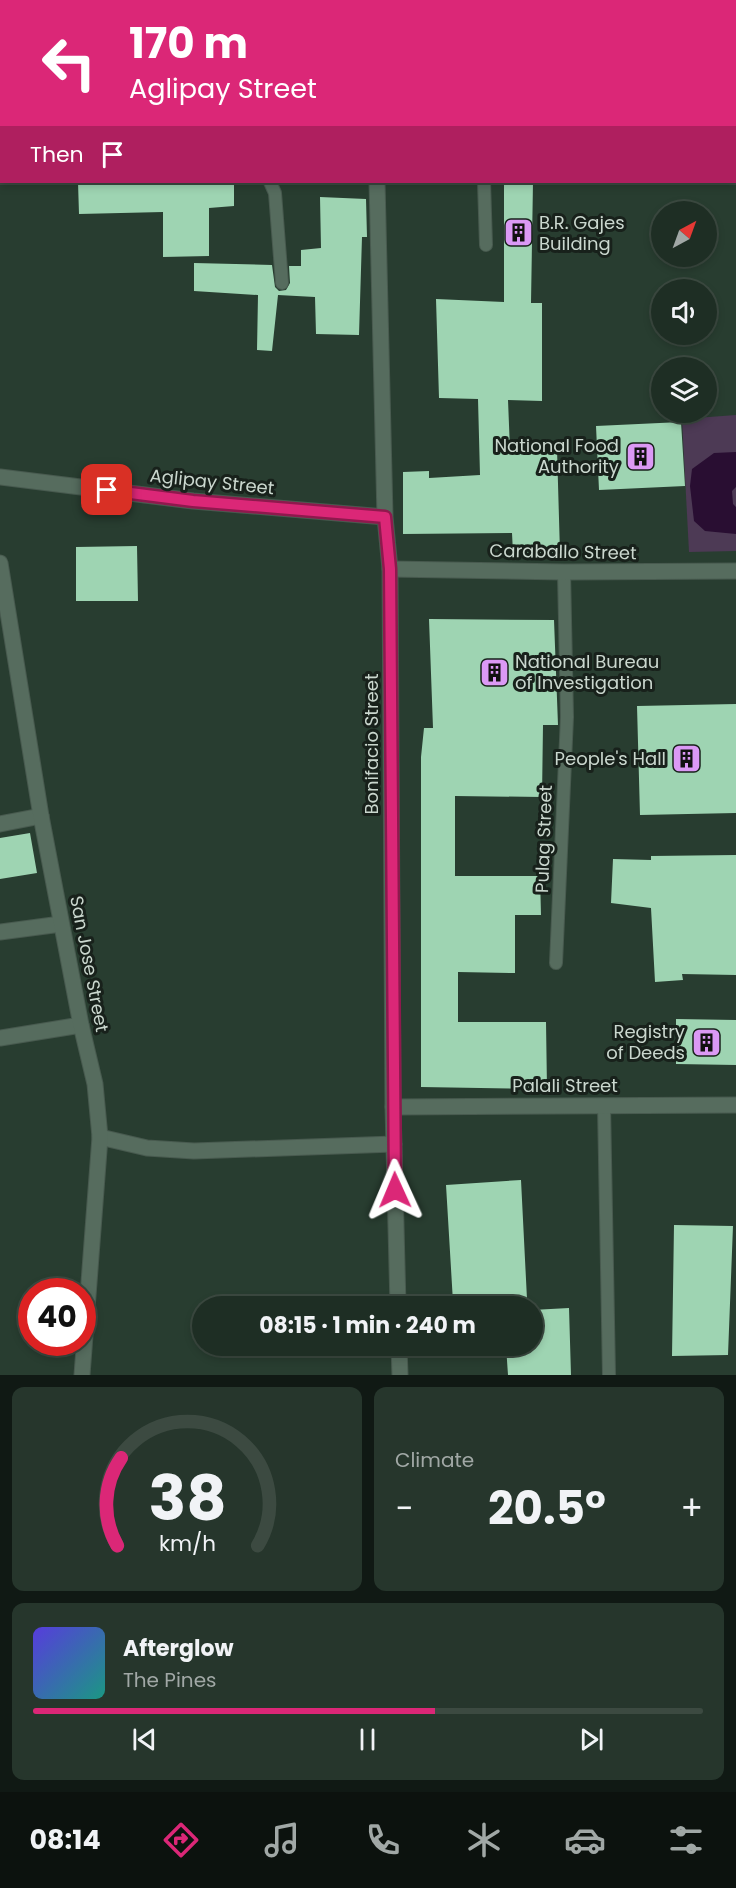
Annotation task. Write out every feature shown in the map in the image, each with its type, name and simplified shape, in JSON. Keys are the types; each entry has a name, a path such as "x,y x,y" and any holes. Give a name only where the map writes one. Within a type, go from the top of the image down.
{"street":[{"name":"Bonifacio Street","path":"377,183 385,517 390,569 393,1107 398,1296"},
{"name":"Aglipay Street","path":"0,477 193,501 385,517"},
{"name":"San Jose Street","path":"0,563 41,816 81,1026 95,1084 100,1137 82,1375"},
{"name":"Caraballo Street","path":"390,569 564,572 736,571"},
{"path":"0,824 41,816"},
{"path":"0,932 61,924"},
{"path":"0,1038 81,1026"},
{"name":"Palali Street","path":"393,1107 736,1105"},
{"path":"100,1137 147,1148 194,1151 394,1144"},
{"path":"399,1356 400,1375"}],"lane":[{"path":"270,183 275,193 282,283"},
{"path":"484,183 486,245"},
{"name":"Pulag Street","path":"556,963 567,717 564,572"},
{"path":"604,1105 609,1375"}],"shaded area":[{"path":"736,415 736,551 689,552 682,423 717,423 717,416"},
{"path":"736,452 736,487 732,491 733,504 736,507 736,534 705,531 694,521 690,486 692,469 714,453"}],"building":[{"path":"78,183 234,183 234,206 209,208 209,256 163,257 163,212 79,214"},
{"path":"504,183 533,183 531,303 542,303 542,401 508,400 510,450 557,449 560,553 513,553 512,533 403,534 403,472 429,471 429,478 480,475 478,399 439,398 436,299 504,302"},
{"path":"320,197 366,199 367,237 362,237 359,335 316,334 315,297 278,295 272,351 257,350 258,295 194,291 194,263 272,265 275,287 279,291 286,290 290,283 289,266 301,266 301,250 321,248"},
{"name":"National Food Authority","path":"681,423 685,486 599,490 596,426"},
{"path":"137,546 138,601 76,601 76,547"},
{"path":"429,619 554,620 558,725 543,725 542,797 455,796 455,876 540,876 541,915 515,915 515,973 458,972 458,1022 546,1022 547,1089 421,1087 421,757 424,728 433,728"},
{"name":"People's Hall","path":"736,704 736,813 640,815 637,706"},
{"path":"30,833 37,873 0,879 0,838"},
{"path":"736,855 736,975 682,974 683,980 655,982 651,908 611,903 613,859 651,860 651,856"},
{"name":"Registry of Deeds","path":"676,1019 736,1020 736,1065 676,1064"},
{"path":"521,1180 527,1296 453,1296 446,1185"},
{"path":"674,1225 733,1226 728,1355 672,1356"},
{"path":"569,1308 571,1375 508,1375 507,1356 543,1356 543,1309"}],"place":[{"name":"B.R. Gajes Building","path":"518,233"},
{"name":"National Food Authority","path":"640,456"},
{"name":"National Bureau of Investigation","path":"494,672"},
{"name":"People's Hall","path":"687,759"},
{"name":"Registry of Deeds","path":"706,1042"}],"route":[{"path":"107,490 193,501 385,517 390,569 395,1190"}]}
